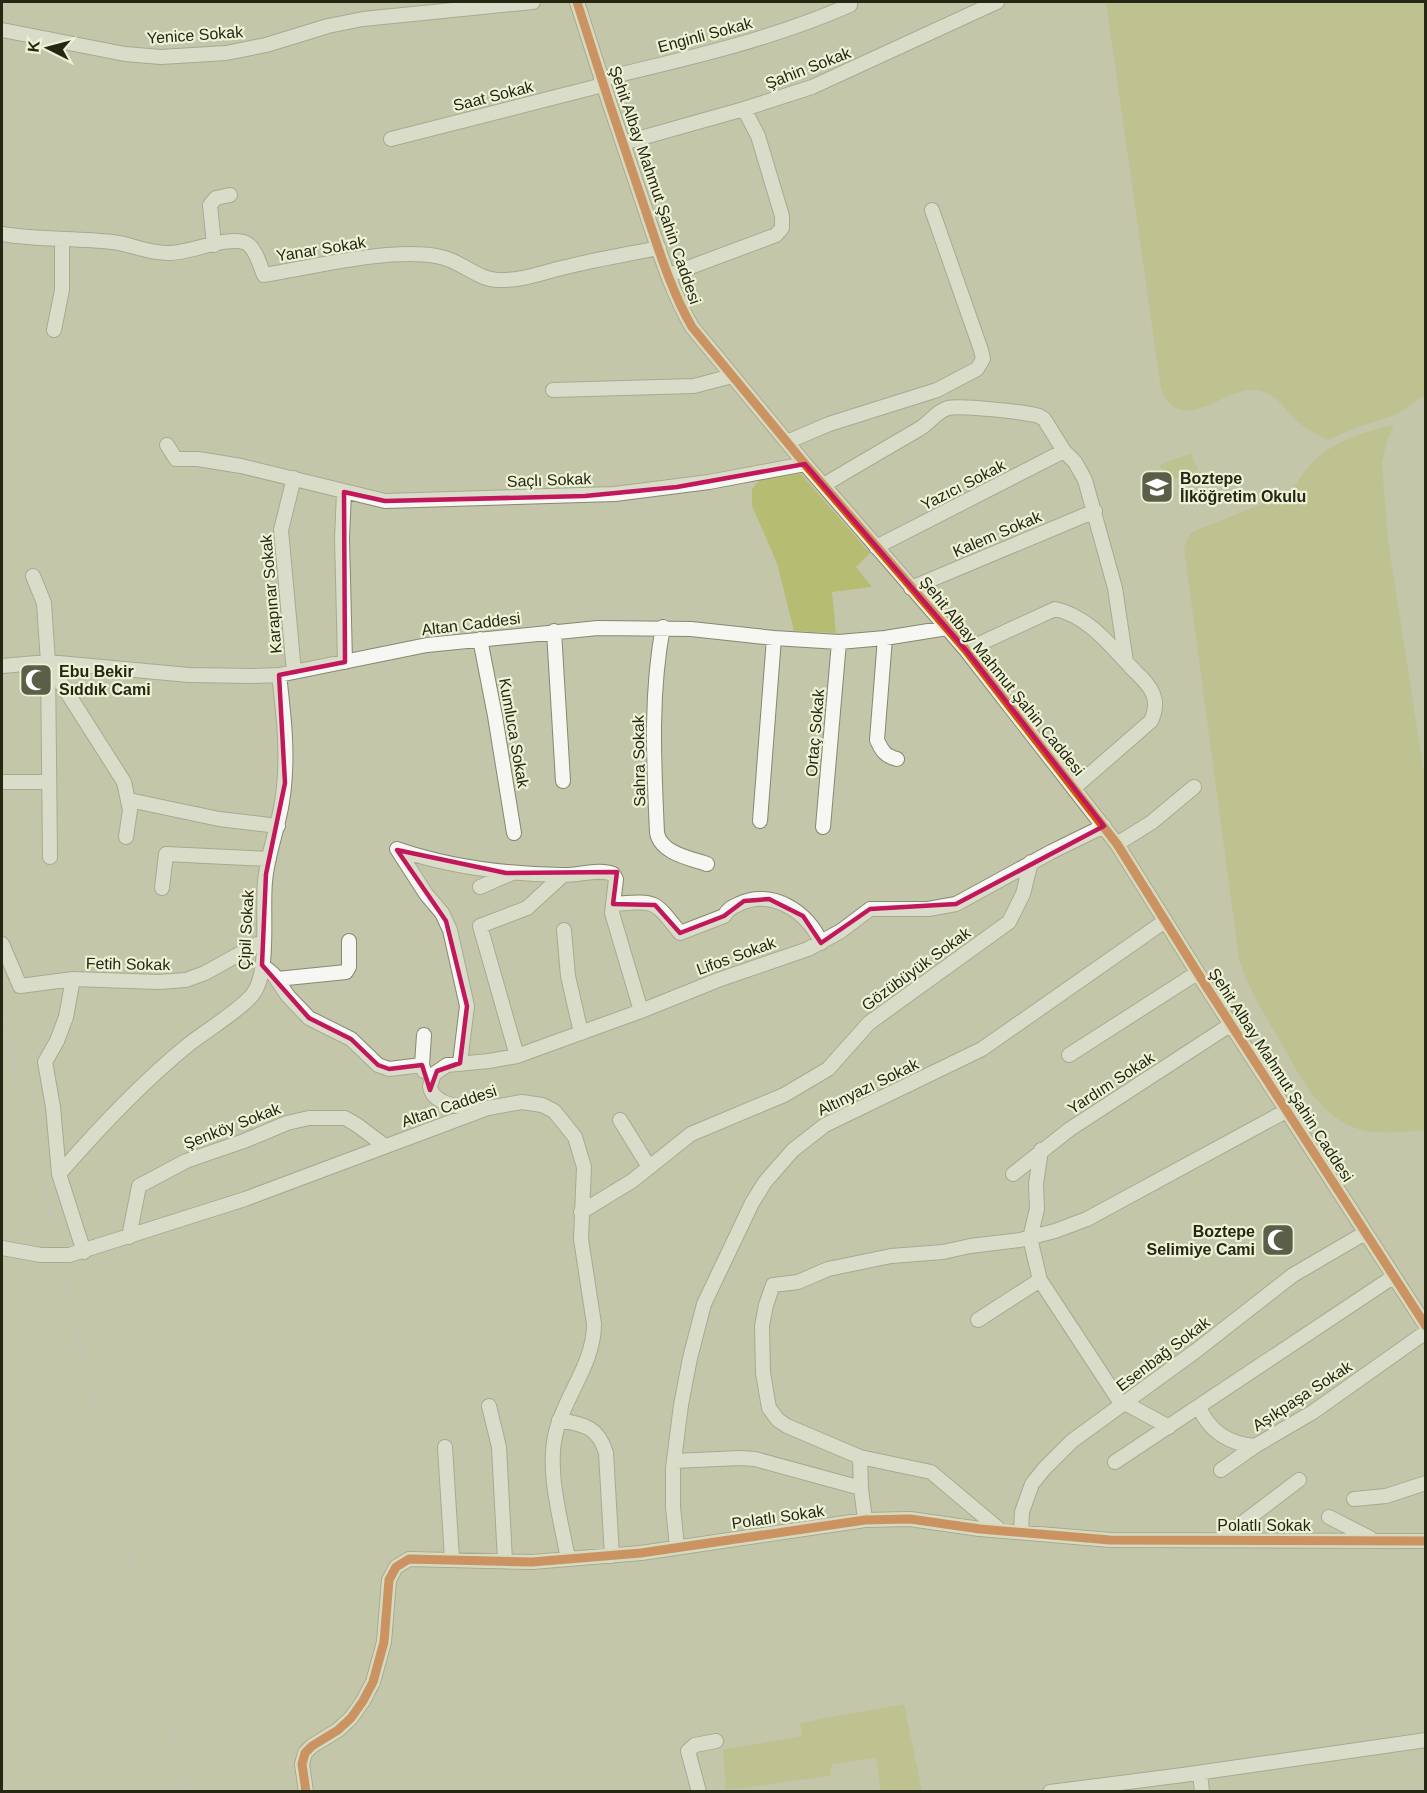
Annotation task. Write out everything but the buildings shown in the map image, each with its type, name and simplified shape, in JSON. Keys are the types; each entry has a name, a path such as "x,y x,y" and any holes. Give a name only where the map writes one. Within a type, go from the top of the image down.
{"street":[{"name":"Yenice Sokak","path":"2,30 111,52 161,57 226,53 266,45 328,26 363,19 533,2"},
{"name":"Şehit Albay Mahmut Şahin Caddesi","path":"577,2 659,248 680,304 692,327 805,464 966,650 1104,826 1425,1326"},
{"name":"Şahin Sokak","path":"623,143 812,87 998,2"},
{"name":"Enginli Sokak","path":"602,82 710,54 813,21 849,3"},
{"name":"Saat Sokak","path":"391,139 602,82"},
{"path":"669,275 776,235 782,228 782,216 758,136 744,109"},
{"path":"214,245 210,205 216,198 230,195"},
{"path":"787,442 829,424 937,390 980,367 981,350 932,210"},
{"name":"Yanar Sokak","path":"2,234 112,242 160,253 179,253 234,241 249,245 264,275 391,255 426,255 453,260 477,275 498,280 528,277 569,266 659,248"},
{"path":"54,330 62,290 62,240"},
{"path":"553,390 694,386 732,376"},
{"path":"824,485 885,447 922,428 936,413 949,408 965,407 1039,416 1044,419 1075,462 1085,480 1115,588 1126,662"},
{"name":"Saçlı Sokak","path":"167,445 176,459 219,462 385,501 585,496 677,487 805,464"},
{"name":"Yazıcı Sokak","path":"876,547 1065,451"},
{"name":"Karapınar Sokak","path":"294,478 280,530 294,672"},
{"path":"344,492 342,537 345,662"},
{"name":"Kalem Sokak","path":"911,588 1095,511"},
{"path":"33,576 44,603 48,662 50,857"},
{"path":"966,650 1055,609 1080,618 1112,646 1153,693 1155,708 1148,725 1074,789"},
{"name":"Altan Caddesi","path":"2,666 48,662 209,676 279,675 427,645 554,631 663,627 839,642 885,638 947,628"},
{"name":"Sahra Sokak","path":"663,627 655,693 654,761 657,836 659,842 674,852 706,864"},
{"path":"554,631 563,781"},
{"path":"760,820 774,638"},
{"path":"885,638 877,740 881,750 887,756 897,759"},
{"name":"Kumluca Sokak","path":"480,639 514,833"},
{"name":"Ortaç Sokak","path":"823,827 839,642"},
{"path":"48,662 119,774 129,800 130,819 126,837"},
{"name":"Çipil Sokak","path":"59,1174 102,1126 159,1070 188,1044 249,998 259,984 262,965 264,885 284,792 286,755 279,675"},
{"path":"2,782 49,782"},
{"path":"1117,844 1152,822 1194,787"},
{"path":"129,800 219,819 278,826"},
{"name":"Lifos Sokak","path":"430,1090 430,1081 437,1071 447,1065 489,1062 517,1056 641,1011 821,943 870,909 928,909 956,904 1031,862 1104,826"},
{"path":"460,1063 467,1006 450,930 442,913 426,894 397,849 434,860 513,873 563,875 605,872 613,874 616,879 612,913 641,1011"},
{"path":"162,888 166,854 269,859"},
{"name":"Gözübüyük Sokak","path":"581,1212 632,1181 692,1134 784,1095 828,1069 869,1023 1009,921 1023,894 1031,862"},
{"path":"480,887 513,873"},
{"path":"517,1056 480,927 527,908 563,875"},
{"path":"613,904 646,902 655,905 680,933 724,916 728,909 744,901 756,898 769,899 780,902 803,916 816,931 821,943"},
{"name":"Altınyazı Sokak","path":"677,1547 673,1507 674,1461 687,1370 704,1304 752,1203 765,1182 781,1162 806,1139 836,1119 982,1050 1165,921"},
{"path":"564,930 568,976 581,1033"},
{"path":"277,979 345,972 349,967 349,940"},
{"name":"Fetih Sokak","path":"2,945 20,986 73,979 159,982 186,980 205,973 263,941"},
{"path":"262,965 277,979 288,996 309,1018 351,1039 378,1065 393,1069 422,1065"},
{"path":"1069,1055 1197,973"},
{"path":"73,979 66,1017 57,1041 45,1062 53,1107 59,1174 84,1252"},
{"name":"Yardım Sokak","path":"1013,1174 1070,1129 1230,1025"},
{"path":"424,1035 422,1065 434,1097 478,1111"},
{"name":"Altan Caddesi","path":"2,1248 41,1255 69,1255 84,1252 245,1199 501,1104 522,1102 536,1104 554,1111 572,1131 580,1149 585,1178 581,1212 582,1248 594,1324 590,1354 559,1420 553,1448 553,1470 568,1560"},
{"path":"1000,1530 931,1472 860,1457 782,1424 774,1416 769,1408 763,1372 762,1326 773,1285 798,1282 828,1269 891,1256 943,1252 1030,1238 1055,1231 1087,1219 1286,1111"},
{"name":"Şenköy Sokak","path":"129,1237 140,1186 186,1161 244,1142 287,1123 322,1116 345,1118 385,1146"},
{"path":"620,1119 649,1167"},
{"path":"1041,1150 1036,1178 1037,1209 1030,1238 1040,1280 1124,1404 1169,1427"},
{"name":"Esenbağ Sokak","path":"1021,1533 1024,1503 1038,1476 1072,1441 1197,1350 1293,1275 1365,1233"},
{"path":"1115,1462 1393,1277"},
{"path":"978,1320 1040,1280"},
{"name":"Aşıkpaşa Sokak","path":"1199,1407 1217,1432 1236,1442 1255,1446 1313,1412 1425,1332"},
{"path":"489,1406 499,1447 505,1562"},
{"path":"559,1420 588,1426 602,1439 606,1453 612,1556"},
{"path":"1221,1470 1255,1446"},
{"path":"444,1447 452,1559"},
{"path":"860,1457 861,1488 866,1520"},
{"path":"674,1461 755,1459 861,1488"},
{"path":"1220,1540 1299,1480"},
{"path":"1354,1499 1386,1496 1425,1483"},
{"path":"1329,1517 1374,1540"},
{"name":"Polatlı Sokak","path":"306,1791 302,1764 305,1753 345,1724 363,1701 373,1682 382,1653 389,1580 400,1563 409,1559 505,1562 568,1560 612,1556 866,1520 910,1519 1021,1533 1110,1540 1425,1541"},
{"path":"1050,1791 1200,1773 1425,1740"},
{"path":"699,1791 688,1751 695,1745 716,1741"},
{"path":"1200,1773 1202,1791"}],"highlighted area":[{"path":"805,464 966,650 1104,826 956,904 870,909 821,943 803,916 769,899 744,901 724,916 680,933 655,905 613,904 617,872 506,873 397,850 446,921 467,1006 460,1063 437,1071 430,1090 422,1065 389,1069 378,1065 351,1039 309,1018 262,965 266,874 285,783 279,675 345,662 344,492 385,501 585,496 677,487"}],"green space":[{"path":"1106,2 1425,2 1425,395 1396,415 1357,427 1328,440 1304,427 1278,401 1268,393 1261,391 1241,392 1191,410 1179,409 1169,403 1161,389"},
{"path":"1394,425 1387,440 1382,463 1388,541 1425,779 1426,1130 1389,1133 1370,1132 1353,1127 1329,1112 1318,1101 1301,1078 1262,1011 1239,959 1184,548 1188,537 1194,531 1285,495 1309,466 1337,444 1359,434"},
{"path":"1191,453 1198,470 1166,482 1160,465"},
{"path":"796,471 870,553 856,567 872,587 832,592 836,633 794,631 777,563 752,506 752,489 762,477"},
{"path":"904,1704 922,1791 881,1791 876,1758 832,1764 830,1776 726,1790 723,1750 802,1736 800,1723"}],"railway":[{"path":"2,1013 186,1792"}],"cycle path":[{"path":"577,2 659,250 677,297 692,327 805,464 966,650 1117,844 1426,1326"},
{"path":"306,1792 302,1764 305,1753 351,1718 373,1682 384,1642 389,1580 396,1567 409,1559 532,1562 641,1553 865,1520 910,1519 980,1529 1110,1540 1426,1541"}],"place":[{"name":"Boztepe İlköğretim Okulu","path":"1157,487"},
{"name":"Ebu Bekir Sıddık Cami","path":"36,680"},
{"name":"Boztepe Selimiye Cami","path":"1278,1240"}]}
